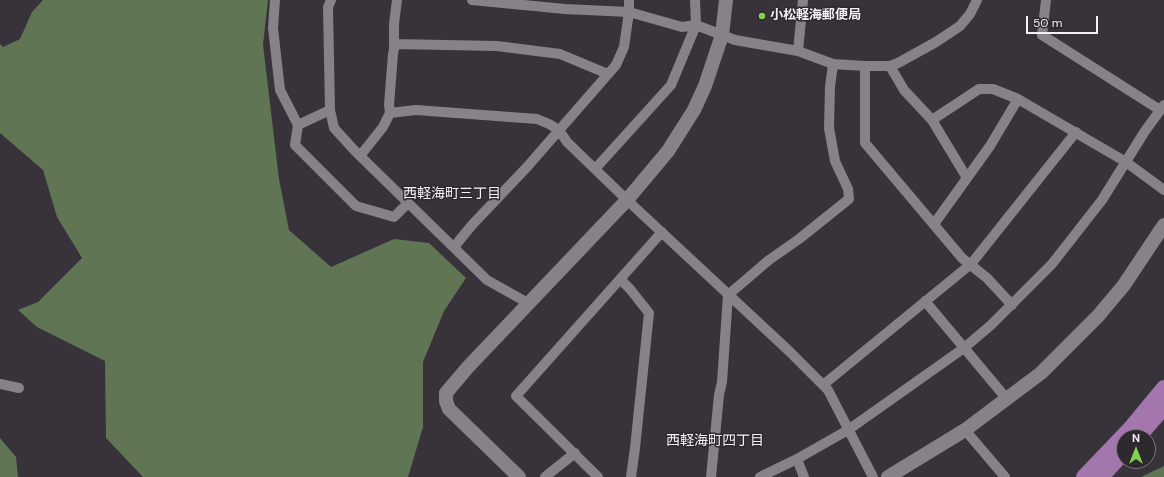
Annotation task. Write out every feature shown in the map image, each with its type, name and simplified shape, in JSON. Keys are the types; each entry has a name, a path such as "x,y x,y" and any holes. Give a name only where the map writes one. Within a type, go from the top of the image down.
{"main road":[{"path":"1084,477 1130,429 1164,388"},
{"path":"1145,429 1164,407"},
{"path":"1101,477 1116,461"}],"street":[{"path":"276,0 274,28 280,90 298,125 295,145 356,206 394,217 408,203"},
{"path":"331,0 328,7 330,110 334,128 360,156 488,280 528,303"},
{"path":"360,156 383,126 390,113 389,105 394,44 394,24 397,0"},
{"path":"472,0 565,9 629,12 682,27 696,25 735,40 798,51 833,64 865,66 890,66 936,42 960,26 970,14 977,0"},
{"path":"454,246 559,130 616,64 624,48 629,12 629,0"},
{"path":"595,169 671,85 696,25 695,0"},
{"path":"519,477 449,409 446,401 446,393 468,367 528,303 627,200 668,151 694,110 710,72 722,35 726,0"},
{"path":"798,51 803,0"},
{"path":"760,477 797,459 848,430 964,348 1012,305 1052,264 1102,200 1145,131 1162,107 1042,35 1046,0"},
{"path":"394,44 497,46 560,54 608,74"},
{"path":"712,477 719,395 722,382 728,295 769,260 799,239 849,199 848,189 835,160 829,128 830,87 833,64"},
{"path":"865,66 865,143 962,258 987,278 1012,305"},
{"path":"890,66 904,90 932,120 967,178"},
{"path":"932,120 979,89 993,89 1018,98 1076,132 1126,162 1164,190"},
{"path":"934,224 990,146 1018,98"},
{"path":"298,125 330,110"},
{"path":"390,113 416,110 537,119 559,130 567,142 627,200 789,351 828,390 873,477"},
{"path":"823,385 971,264 1076,132"},
{"path":"888,477 965,430 1041,373 1098,316 1124,286 1164,225"},
{"path":"598,477 516,396 662,232"},
{"path":"620,279 630,288 648,312 631,477"},
{"path":"925,301 1006,398"},
{"path":"0,384 19,388"},
{"path":"965,430 1005,477"},
{"path":"545,477 575,453"},
{"path":"797,459 804,477"}],"green space":[{"path":"43,0 268,0 263,45 279,179 289,230 331,267 394,239 429,243 466,278 444,311 423,362 423,427 408,477 143,477 106,438 105,361 37,327 18,310 38,302 82,258 57,217 43,170 0,133 0,44 3,47 20,39 32,12"},
{"path":"0,438 16,457 18,477 0,477"},
{"path":"1164,466 1164,477 1141,477"}],"place":[{"name":"小松軽海郵便局","path":"762,16"}],"district":[{"name":"西軽海町三丁目","path":"452,194"},
{"name":"西軽海町四丁目","path":"715,441"}]}
